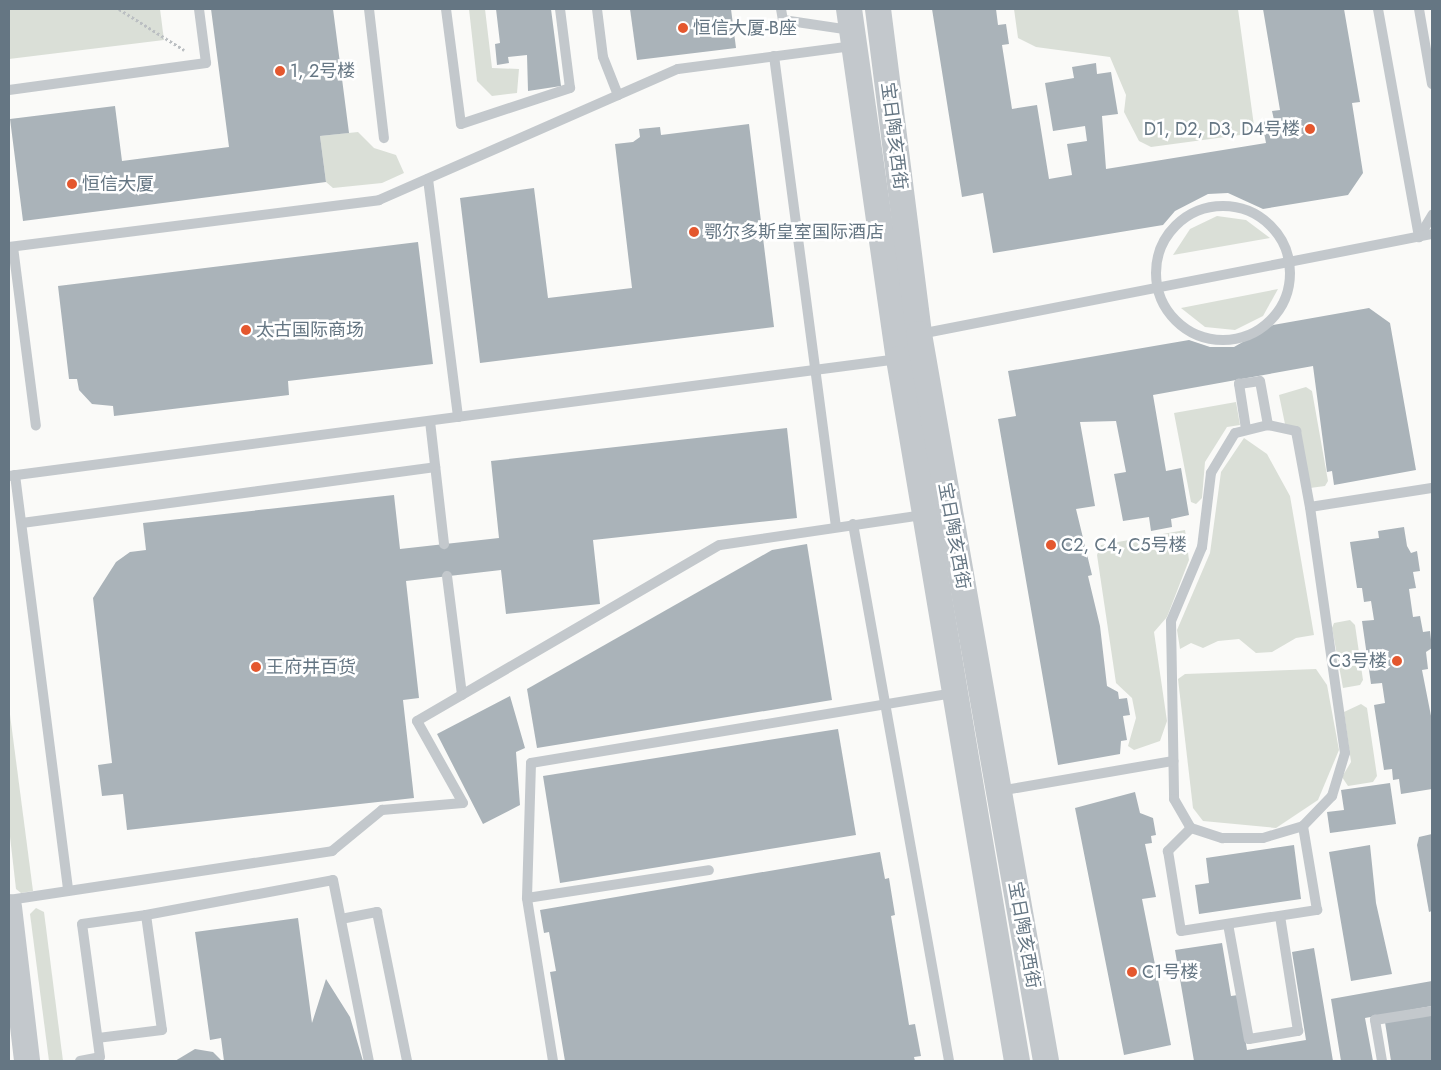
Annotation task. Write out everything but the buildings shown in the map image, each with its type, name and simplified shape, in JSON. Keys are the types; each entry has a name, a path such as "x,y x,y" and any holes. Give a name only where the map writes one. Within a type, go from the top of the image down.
{"street":[{"name":"宝日陶亥西街","path":"878,9 919,334 1046,1061"},
{"name":"宝日陶亥西街","path":"852,28 899,359 1017,1061"},
{"path":"9,907 27,1061"}],"lane":[{"path":"9,90 206,64 199,9"},
{"path":"369,9 384,138"},
{"path":"446,9 461,124 570,88 560,9"},
{"path":"597,9 603,58 618,95"},
{"path":"781,9 783,20 852,28"},
{"path":"1378,9 1419,237"},
{"path":"1419,9 1432,84"},
{"path":"36,426 11,247 379,200 678,69 774,56 852,28"},
{"path":"774,56 836,526"},
{"path":"428,179 458,417"},
{"path":"1231,206 1263,220 1282,241 1289,261 1289,285 1282,307 1267,324 1239,338 1201,338 1181,326 1166,309 1157,287 1162,245 1173,227 1210,207 1231,206"},
{"path":"1419,237 1432,215"},
{"path":"919,334 1432,234"},
{"path":"68,891 22,523 12,476 899,359"},
{"path":"1246,428 1239,384 1260,381 1268,425"},
{"path":"430,421 444,544"},
{"path":"1268,425 1296,431 1310,507 1345,753 1332,796 1303,826 1263,838 1222,838 1191,828 1174,799 1171,621 1202,547 1211,473 1235,433 1246,428 1268,425"},
{"path":"22,523 435,467"},
{"path":"1310,507 1432,488"},
{"path":"9,900 332,851 382,810 463,802 417,721 720,545 836,526 925,515"},
{"path":"853,524 949,1061"},
{"path":"447,576 462,695"},
{"path":"553,1061 527,898 531,763 955,693"},
{"path":"998,791 1173,761"},
{"path":"1191,828 1168,851 1181,931 1317,910 1303,826"},
{"path":"527,898 709,870"},
{"path":"80,1061 100,1057 82,924 146,915 333,880 369,1061"},
{"path":"341,919 377,912 406,1061"},
{"path":"98,1038 162,1030 146,915"},
{"path":"1228,924 1249,1039 1298,1031 1280,916"},
{"path":"1382,1061 1375,1020 1432,1011"}],"path":[{"path":"119,9 206,64"}],"shaded area":[{"path":"9,9 160,9 164,40 9,59"},
{"path":"469,9 485,9 492,68 519,69 517,93 492,96 477,81"},
{"path":"1014,9 1238,9 1255,133 1151,147 1139,141 1124,112 1126,95 1110,57 1036,47 1018,38"},
{"path":"358,132 374,148 396,155 404,173 382,183 333,188 326,182 320,136"},
{"path":"1217,216 1246,220 1270,238 1173,255 1190,229"},
{"path":"1278,289 1263,316 1235,330 1205,327 1181,308"},
{"path":"1306,387 1312,391 1328,481 1325,486 1310,488 1300,428 1285,424 1279,395"},
{"path":"1236,402 1240,425 1227,427 1205,462 1202,498 1196,504 1191,502 1174,413"},
{"path":"1244,438 1267,454 1290,496 1314,635 1296,638 1272,652 1256,653 1239,639 1218,641 1203,648 1191,643 1180,649 1177,630 1210,553 1221,472"},
{"path":"1185,530 1189,560 1167,617 1154,632 1167,721 1160,741 1134,750 1128,746 1136,718 1132,698 1116,683 1097,555 1101,545"},
{"path":"1350,620 1355,625 1363,680 1360,685 1343,688 1332,628 1334,623"},
{"path":"1316,669 1327,685 1339,750 1318,800 1276,828 1203,821 1193,808 1178,679 1185,674"},
{"path":"1361,704 1367,708 1377,776 1373,782 1348,786 1342,777 1351,762 1344,712"},
{"path":"9,707 33,891 21,893 16,889 9,828"},
{"path":"36,908 44,912 63,1061 49,1061 30,914"}],"place":[{"name":"恒信大厦-B座","path":"683,28"},
{"name":"1, 2号楼","path":"280,71"},
{"name":"D1, D2, D3, D4号楼","path":"1310,129"},
{"name":"恒信大厦","path":"72,184"},
{"name":"鄂尔多斯皇室国际酒店","path":"694,232"},
{"name":"太古国际商场","path":"246,330"},
{"name":"C2, C4, C5号楼","path":"1051,545"},
{"name":"C3号楼","path":"1397,661"},
{"name":"王府井百货","path":"256,667"},
{"name":"C1号楼","path":"1132,972"}]}
